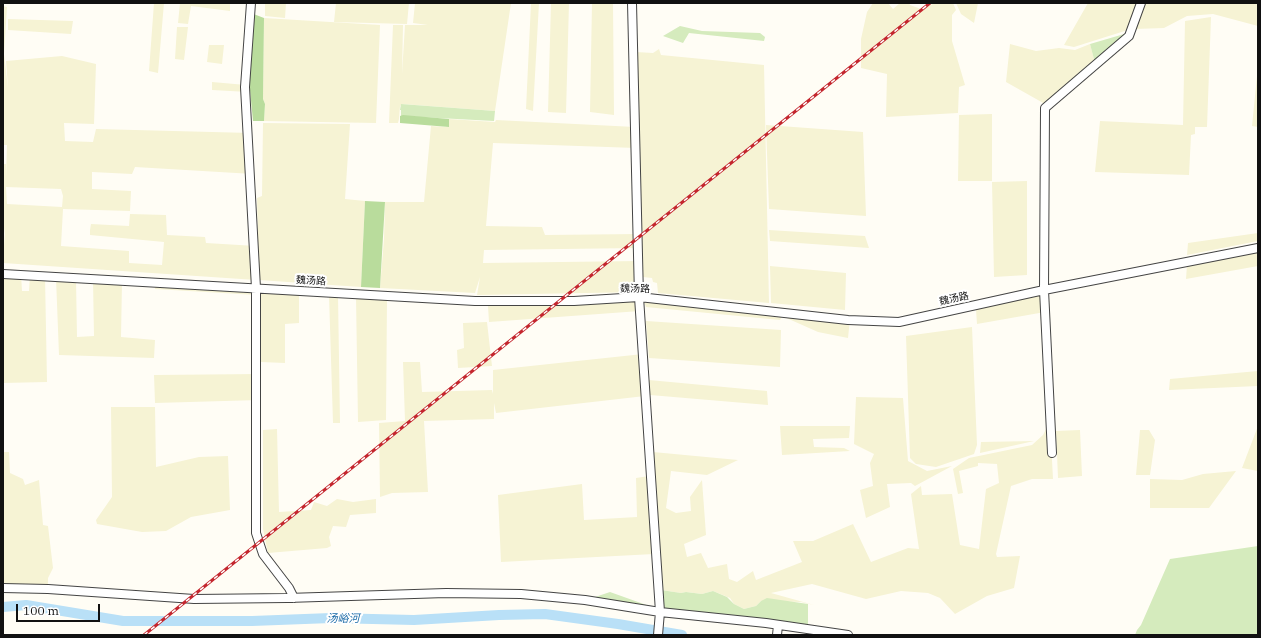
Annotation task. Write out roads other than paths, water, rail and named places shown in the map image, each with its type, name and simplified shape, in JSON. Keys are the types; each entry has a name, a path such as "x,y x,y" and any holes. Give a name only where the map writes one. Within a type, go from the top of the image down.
{"street":[{"path":"251,3 245,87 256,288 256,533 263,554 289,588 294,598"},
{"path":"632,3 639,298 660,615 658,635"},
{"path":"1052,453 1044,290 1045,108 1129,36 1141,3"},
{"name":"魏汤路","path":"3,274 475,301 574,301 639,298 848,320 899,322 1044,290 1258,248"},
{"path":"3,588 48,589 194,599 294,598 446,593 520,594 585,600 660,615 778,625 848,635"},
{"path":"777,635 778,625"}],"waterway":[{"name":"汤峪河","path":"3,607 26,605 123,621 252,621 331,618 414,620 545,614 682,635"}],"railway":[{"path":"144,635 930,3"}]}
